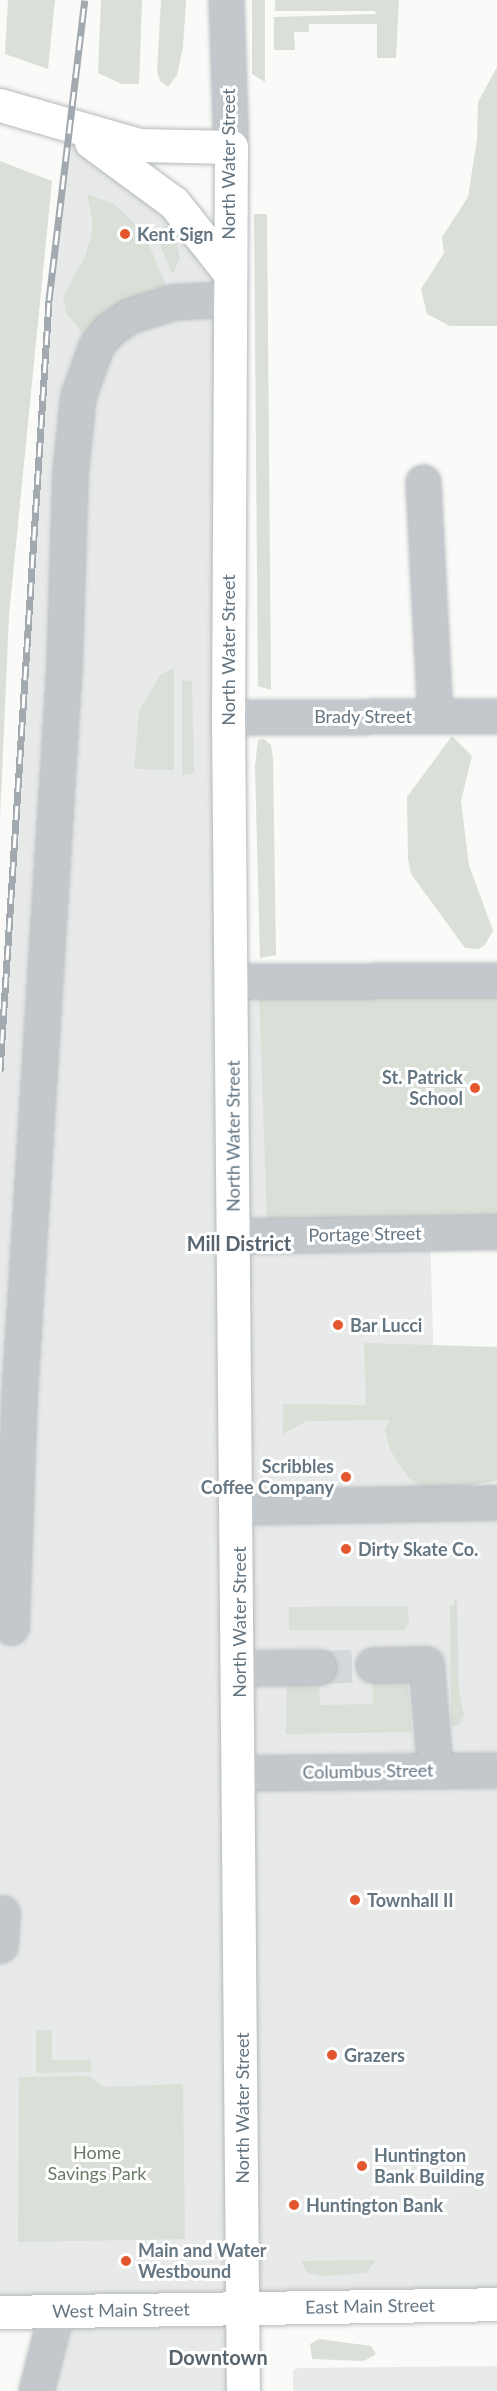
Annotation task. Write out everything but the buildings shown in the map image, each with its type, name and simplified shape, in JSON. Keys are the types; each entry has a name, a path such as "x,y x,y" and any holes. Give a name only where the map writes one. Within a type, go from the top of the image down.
{"main road":[{"path":"0,105 59,124 139,145 231,147"},
{"path":"59,124 136,172 174,203 228,285"},
{"name":"North Water Street","path":"231,147 228,285 228,717 238,1507 243,2391"},
{"name":"East Main Street","path":"243,2308 497,2304"},
{"name":"West Main Street","path":"0,2312 243,2308"}],"street":[{"name":"North Water Street","path":"226,0 231,147"},
{"path":"11,1627 19,1398 64,666 70,472 78,396 96,346 109,330 129,316 228,285"},
{"path":"423,482 435,716"},
{"name":"Brady Street","path":"228,717 497,716"},
{"path":"232,981 497,980"},
{"name":"Portage Street","path":"233,1236 497,1232"},
{"path":"238,1507 497,1502"},
{"path":"373,1665 426,1664 435,1770"},
{"path":"239,1668 319,1667"},
{"name":"Columbus Street","path":"239,1773 497,1770"},
{"path":"0,1946 2,1913"},
{"path":"36,2391 56,2312"}],"shaded area":[{"path":"69,128 228,271 232,981 444,980 430,1233 438,1503 497,1502 497,2304 0,2312 0,1071 49,300"},
{"path":"239,2313 240,2391 37,2391 59,2315"},
{"path":"497,2366 497,2391 293,2391 293,2370 298,2368"}],"green space":[{"path":"8,0 55,0 48,69 5,54"},
{"path":"101,0 142,0 139,84 122,84 98,73"},
{"path":"161,0 186,0 183,47 177,75 168,87 160,81 157,71"},
{"path":"252,0 265,0 265,82 252,74"},
{"path":"275,0 399,0 396,58 377,58 377,24 309,24 309,32 294,32 295,50 274,50 274,17 376,14 375,11 275,11"},
{"path":"497,67 497,326 450,326 427,314 421,289 444,253 442,237 468,197 477,139 478,102"},
{"path":"0,161 52,181 9,615 0,820"},
{"path":"87,194 114,204 130,219 146,238 166,285 85,337 66,312 63,296 85,257 91,236 93,223"},
{"path":"254,214 267,214 271,690 258,686"},
{"path":"172,225 180,257 173,275 157,239 163,227"},
{"path":"174,668 174,770 134,769 139,711 160,675"},
{"path":"182,680 192,681 194,773 182,775"},
{"path":"452,736 472,756 461,801 469,865 493,931 484,946 478,949 465,948 411,874 408,859 407,797"},
{"path":"264,739 271,745 273,758 276,955 260,958 255,766 258,740"},
{"path":"497,986 497,1219 267,1221 259,990"},
{"path":"364,1343 497,1347 497,1481 427,1492 408,1477 390,1450 385,1429 390,1420 307,1421 283,1434 283,1404 366,1405"},
{"path":"454,1600 457,1600 459,1691 464,1715 459,1725 451,1727 450,1605 454,1605"},
{"path":"407,1606 409,1623 404,1630 289,1630 289,1607"},
{"path":"373,1673 403,1677 407,1682 412,1732 286,1734 287,1675 319,1676 320,1705 373,1704"},
{"path":"36,2030 52,2030 52,2060 91,2060 91,2072 36,2073"},
{"name":"Home Savings Park","path":"89,2076 103,2087 183,2084 185,2239 18,2242 19,2077"},
{"path":"376,2260 367,2273 321,2276 306,2272 302,2261"},
{"path":"319,2339 371,2346 376,2354 364,2361 312,2359 310,2344"}],"tunnel":[{"path":"319,1667 373,1665"}],"railway":[{"path":"0,1071 49,300 85,0"}],"place":[{"name":"Kent Sign","path":"125,234"},
{"name":"St. Patrick School","path":"475,1088"},
{"name":"Bar Lucci","path":"338,1325"},
{"name":"Scribbles Coffee Company","path":"346,1477"},
{"name":"Dirty Skate Co.","path":"346,1549"},
{"name":"Townhall II","path":"355,1900"},
{"name":"Grazers","path":"332,2055"},
{"name":"Huntington Bank Building","path":"362,2166"},
{"name":"Huntington Bank","path":"294,2205"},
{"name":"Main and Water Westbound","path":"126,2261"}],"district":[{"name":"Mill District","path":"239,1243"},
{"name":"Downtown","path":"218,2357"}]}
